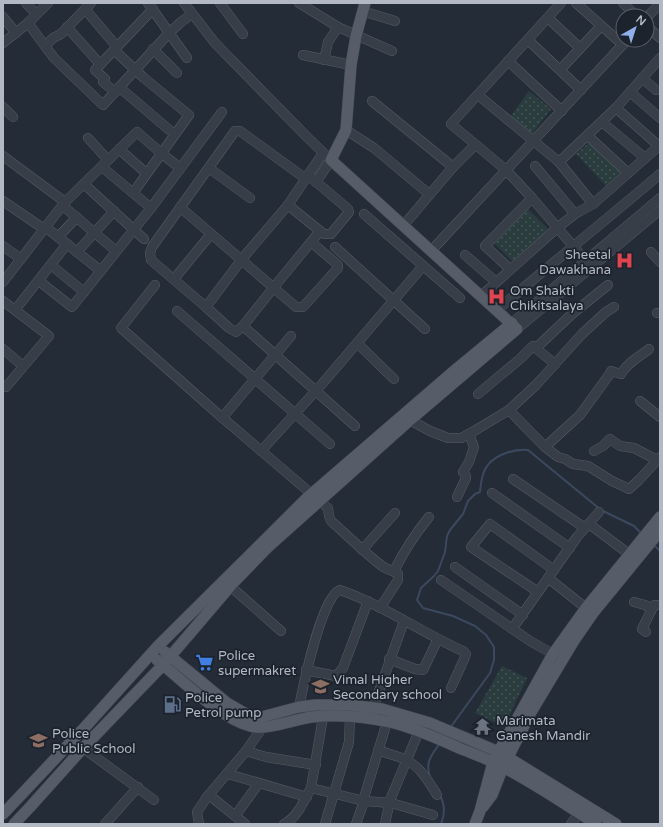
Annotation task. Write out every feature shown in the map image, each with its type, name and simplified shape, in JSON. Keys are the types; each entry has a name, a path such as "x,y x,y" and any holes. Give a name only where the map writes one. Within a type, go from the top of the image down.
{"main road":[{"path":"3,814 158,646 316,497 514,326 327,156 346,130 351,64 362,6"},
{"path":"14,824 32,806 83,748 166,661 230,586 316,497"},
{"path":"480,811 492,795 506,762 530,714 575,639 642,544 658,524"},
{"path":"475,824 496,757 553,654 586,608 629,554 642,544"},
{"path":"158,646 166,661 219,710 241,723 252,727 262,728 323,716 350,717 387,722 419,731 442,734"},
{"path":"151,655 166,661 227,703 246,714 258,718 299,707 315,705 350,705 382,709 430,723 442,734 506,762 616,824"},
{"path":"506,762 579,814 596,824"}],"street":[{"path":"26,3 36,14"},
{"path":"3,43 28,23 48,3"},
{"path":"184,3 215,43 327,156"},
{"path":"232,3 222,6 242,34"},
{"path":"299,3 338,27 392,51"},
{"path":"561,3 450,124 506,170 588,263"},
{"path":"576,3 601,26 615,35"},
{"path":"45,46 61,34 88,6 116,49 135,69 189,115 133,193"},
{"path":"174,134 117,89 103,82 105,79 95,70 116,49 150,6 187,58"},
{"path":"362,6 395,21"},
{"path":"28,23 54,58 103,105 153,49 169,33 192,14"},
{"path":"3,17 16,32"},
{"path":"548,18 580,48"},
{"path":"560,70 601,26"},
{"path":"67,27 100,64"},
{"path":"324,60 328,42 338,27"},
{"path":"528,40 581,90"},
{"path":"431,251 620,48"},
{"path":"153,49 177,73"},
{"path":"303,55 351,64"},
{"path":"559,162 616,108 660,58"},
{"path":"508,61 562,111"},
{"path":"642,78 659,90"},
{"path":"630,92 660,118"},
{"path":"478,94 559,162 592,204"},
{"path":"372,101 454,167"},
{"path":"3,107 12,117"},
{"path":"481,296 557,228 575,214 592,204 660,145 616,108"},
{"path":"39,281 72,307 151,208 222,112"},
{"path":"602,122 645,158"},
{"path":"288,205 324,234 331,234 349,212 348,209 316,182 237,130 233,132 152,247 150,253 151,260 234,332 236,332 243,326 320,231"},
{"path":"346,130 374,148 430,194"},
{"path":"3,282 64,204 137,132 180,168"},
{"path":"588,136 628,173"},
{"path":"88,138 105,163 133,193 151,208"},
{"path":"403,226 474,145"},
{"path":"119,149 146,173"},
{"path":"3,156 64,204 116,251"},
{"path":"206,307 242,260 288,205 307,177 327,156"},
{"path":"316,182 327,156"},
{"path":"535,166 575,214"},
{"path":"209,168 250,198"},
{"path":"497,310 660,174"},
{"path":"84,184 134,228 144,239"},
{"path":"510,269 485,246 532,198"},
{"path":"616,241 660,198"},
{"path":"3,201 44,229 48,229 101,271"},
{"path":"180,207 296,307 303,307 338,268 336,263 311,242"},
{"path":"77,252 114,211"},
{"path":"514,326 588,263 657,212 660,223"},
{"path":"364,214 460,298"},
{"path":"58,237 77,217"},
{"path":"174,279 212,234"},
{"path":"15,310 67,244"},
{"path":"3,246 21,259"},
{"path":"335,247 426,329"},
{"path":"651,252 660,262"},
{"path":"465,255 496,282"},
{"path":"51,265 84,292"},
{"path":"261,451 316,391 423,266"},
{"path":"155,285 121,328 222,418 328,508 331,521 362,550 388,570 394,571 398,574 398,580 380,608"},
{"path":"536,348 572,314 608,285"},
{"path":"3,301 49,336 6,387"},
{"path":"407,417 430,431 448,438 461,438 469,434 509,410 536,385 582,334 606,312 614,307"},
{"path":"177,311 330,444"},
{"path":"243,326 355,426"},
{"path":"222,418 254,378 291,336"},
{"path":"357,343 394,379"},
{"path":"478,394 520,359 533,346 555,364"},
{"path":"3,349 23,366"},
{"path":"545,447 584,409 611,371 621,374 624,369 649,349"},
{"path":"640,400 660,417"},
{"path":"509,410 545,447 558,457 573,464 588,466 629,489 659,458 634,448 620,446 610,439 603,446 594,451"},
{"path":"458,497 466,478 463,472 469,462 474,447 469,434"},
{"path":"513,479 629,554"},
{"path":"492,493 570,548"},
{"path":"512,629 570,548 599,512"},
{"path":"362,550 395,513"},
{"path":"394,571 415,534 429,517"},
{"path":"538,592 471,547 490,524 551,574 586,608"},
{"path":"456,567 522,615"},
{"path":"441,580 512,629 553,654"},
{"path":"230,586 281,631"},
{"path":"299,707 306,670 324,614 334,592 340,590 368,601 438,640 463,651 466,654 451,688"},
{"path":"306,670 336,676 339,673 343,668 368,601"},
{"path":"634,602 645,605 651,609"},
{"path":"646,632 642,629 651,609 654,605 660,605"},
{"path":"373,708 389,659 404,621"},
{"path":"389,659 415,670 424,670 438,640"},
{"path":"284,824 289,822 294,817 307,798 311,788 323,716"},
{"path":"325,824 348,742 350,717"},
{"path":"356,824 387,722"},
{"path":"199,824 197,812 209,794 228,774 262,728"},
{"path":"384,824 391,803 390,800 408,761 419,731"},
{"path":"83,748 154,800"},
{"path":"378,750 408,761 425,776 437,795"},
{"path":"246,751 266,757 316,765"},
{"path":"228,774 307,798"},
{"path":"235,816 259,783"},
{"path":"110,822 138,787"},
{"path":"311,788 364,801 391,803 433,815"},
{"path":"209,794 245,824"},
{"path":"571,824 579,814"}],"shaded area":[{"path":"529,91 551,109 531,135 511,116"},
{"path":"590,142 622,174 607,187 576,154"},
{"path":"527,208 548,229 513,262 492,241"},
{"path":"502,666 527,678 504,727 475,713"}],"waterway":[{"path":"450,728 490,673 494,660 494,647 486,635 475,626 453,616 423,608 417,600 421,588 438,571 445,552 447,536 463,514 468,501 475,494 480,492 483,474 491,461 506,453 517,450 528,450 601,510 634,526 642,534"},
{"path":"654,545 660,551"},
{"path":"430,777 428,767 430,759 440,743"},
{"path":"440,795 444,809 441,824"}],"place":[{"name":"Sheetal Dawakhana","path":"624,261"},
{"name":"Om Shakti Chikitsalaya","path":"497,297"},
{"name":"Police supermakret","path":"205,662"},
{"name":"Vimal Higher Secondary school","path":"320,686"},
{"name":"Police Petrol pump","path":"172,704"},
{"name":"Marimata Ganesh Mandir","path":"483,727"},
{"name":"Police Public School","path":"39,740"}]}
